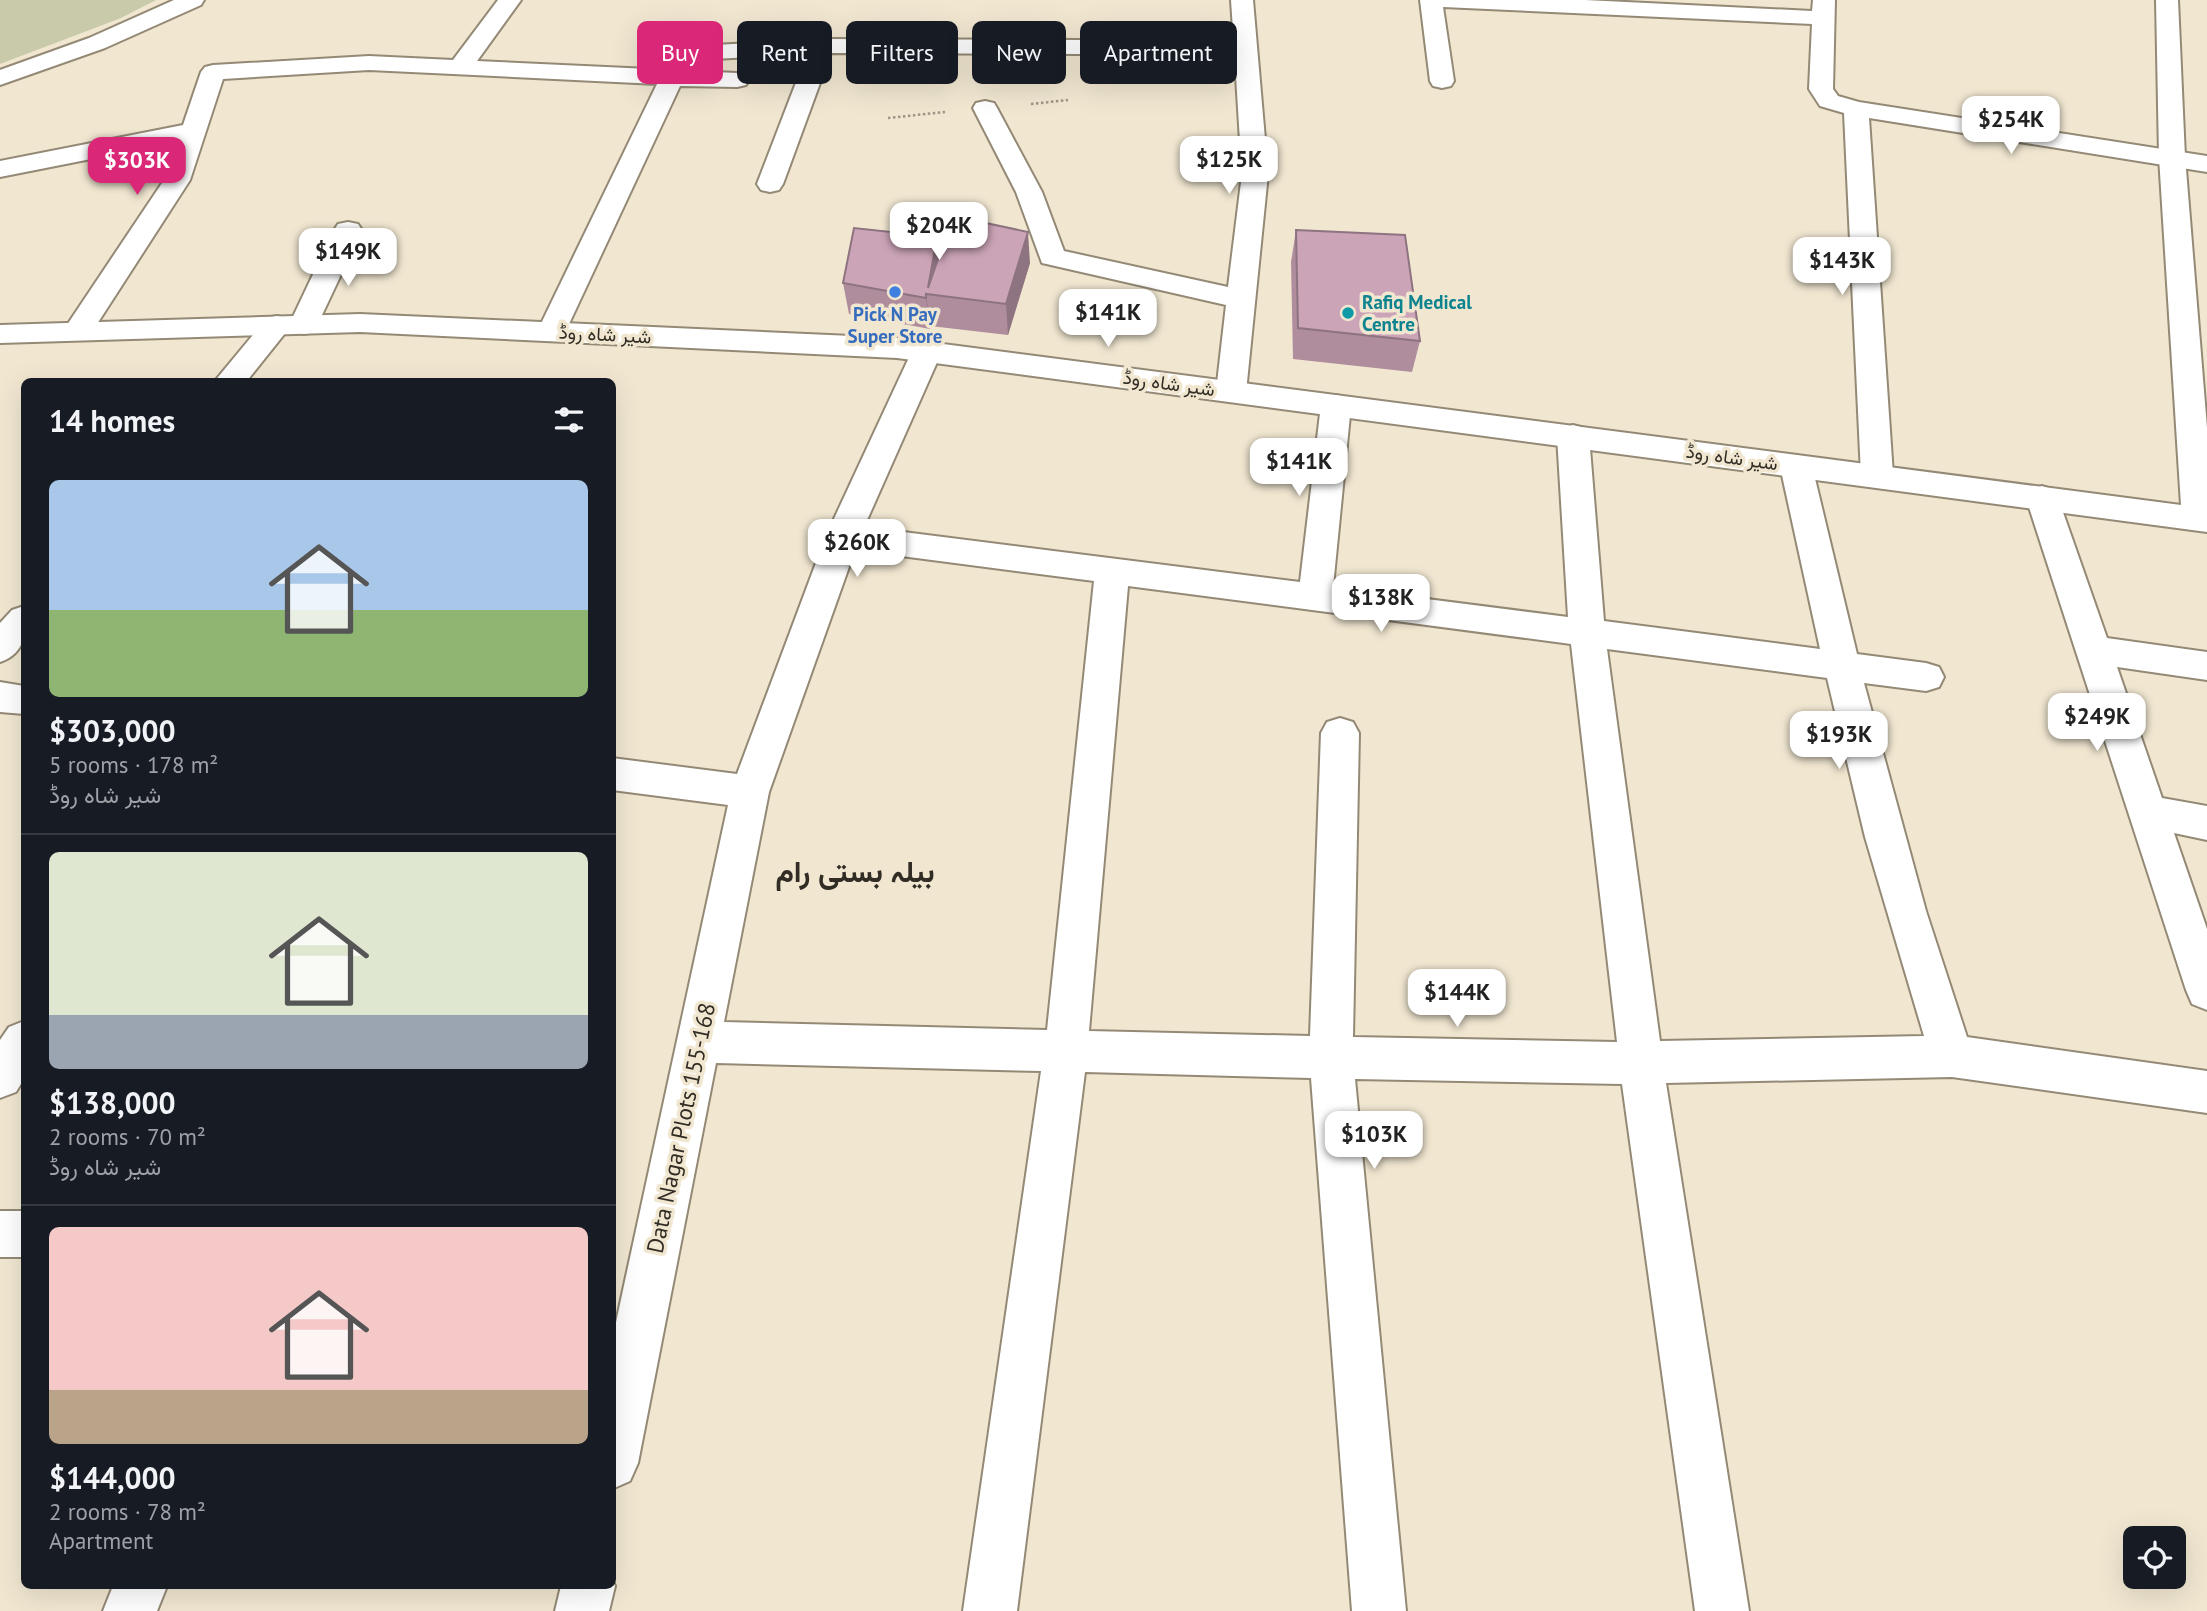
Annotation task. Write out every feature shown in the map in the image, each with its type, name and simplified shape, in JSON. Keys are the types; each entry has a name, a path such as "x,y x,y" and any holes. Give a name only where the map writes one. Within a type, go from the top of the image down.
{"street":[{"path":"0,78 97,43 193,0"},
{"path":"460,67 510,0"},
{"path":"1231,391 1255,174 1242,0"},
{"path":"1431,0 1442,81"},
{"path":"1440,0 1824,9 1821,89 1829,101 1857,109 2207,164"},
{"path":"2166,0 2172,157 2203,519"},
{"path":"832,46 1081,47 1247,53"},
{"path":"573,72 586,54 637,56 737,51"},
{"path":"78,331 177,180 213,72 369,63 737,80 671,79 552,332"},
{"path":"770,184 808,84"},
{"path":"985,108 1029,192 1052,257 1241,299"},
{"path":"1857,109 1877,475"},
{"path":"0,169 193,131"},
{"path":"233,378 291,325 348,230"},
{"name":"شیر شاہ روڈ","path":"0,334 360,323 927,351 2203,519"},
{"name":"Data Nagar Plots 155-168","path":"616,1444 750,792 843,536 927,351"},
{"path":"1315,597 1336,405"},
{"path":"1573,436 1587,633 1641,1062 1722,1611"},
{"path":"1796,466 1841,666 1925,978 1952,1056"},
{"path":"2042,498 2207,990"},
{"path":"843,536 1926,677"},
{"path":"990,1611 1066,1051 1112,571"},
{"path":"0,648 21,623"},
{"path":"2093,650 2207,666"},
{"path":"0,697 21,700"},
{"path":"1340,733 1331,1058 1379,1611"},
{"path":"616,775 750,792"},
{"path":"2147,812 2207,823"},
{"path":"698,1042 1585,1064 1952,1056 2207,1092"},
{"path":"0,1077 21,1046"},
{"path":"0,1234 21,1234"},
{"path":"130,1611 139,1589"},
{"path":"582,1611 587,1589"}],"green space":[{"path":"0,0 156,0 121,18 0,64"}],"building":[{"path":"953,216 1028,232 1006,304 926,294 926,298 843,283 854,228 937,237 928,288"},
{"name":"Rafiq Medical Centre","path":"1296,230 1405,235 1420,341 1298,328"}],"place":[{"name":"Pick N Pay Super Store","path":"895,292"},
{"name":"Rafiq Medical Centre","path":"1348,313"}],"district":[{"name":"بیلہ بستی رام","path":"855,872"}]}
